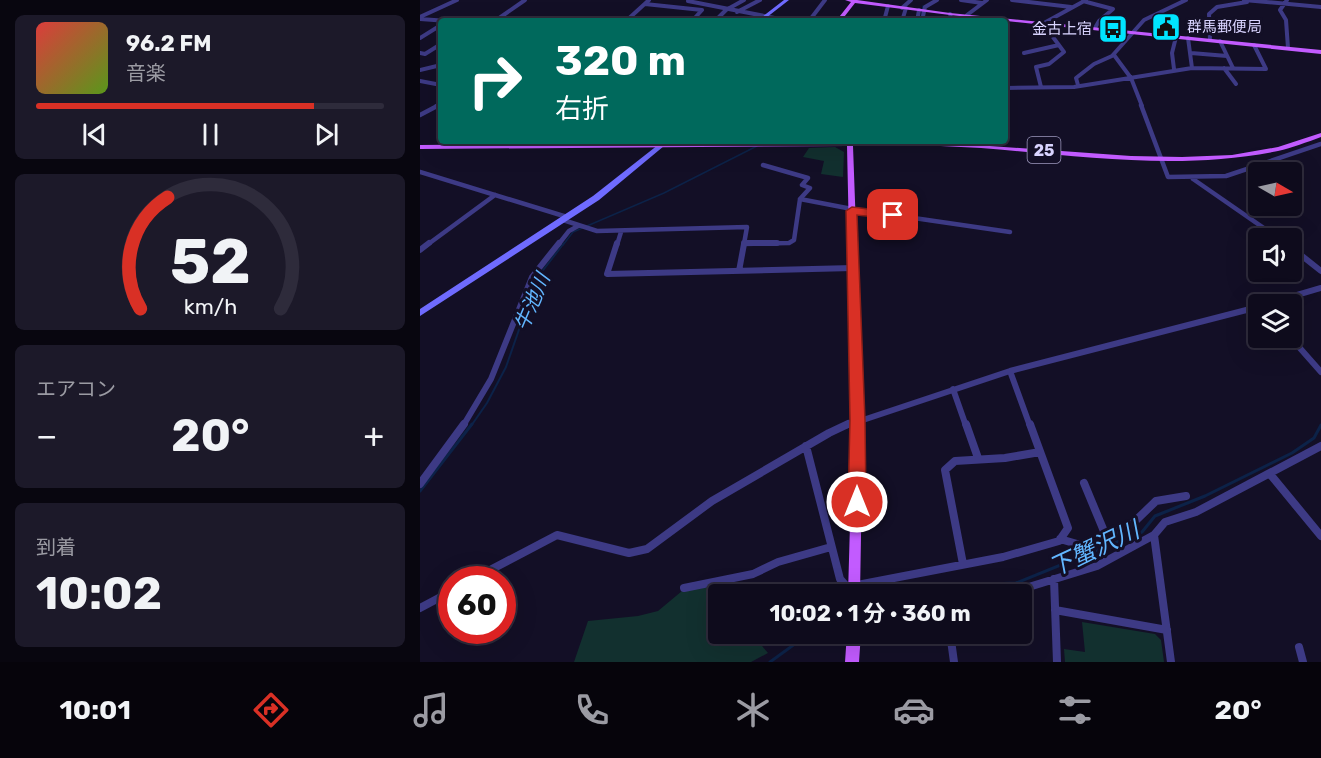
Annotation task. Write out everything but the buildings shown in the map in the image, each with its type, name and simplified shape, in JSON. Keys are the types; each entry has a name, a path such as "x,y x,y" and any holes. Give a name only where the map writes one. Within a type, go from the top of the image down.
{"main road":[{"path":"847,0 996,18"},
{"path":"841,18 855,1"},
{"path":"1008,19 1321,52"},
{"name":"25","path":"1008,144 1161,156 1251,149 1321,130"},
{"name":"25","path":"910,144 971,145 1204,158 1255,153 1296,144 1321,135"},
{"name":"25","path":"420,144 438,143"},
{"name":"25","path":"420,144 438,144"},
{"name":"25","path":"709,144 807,144"},
{"path":"850,144 858,420 854,584"},
{"path":"852,662 853,644"}],"street":[{"path":"420,18 457,0"},
{"path":"499,18 525,0"},
{"path":"629,18 649,0"},
{"path":"660,6 672,0"},
{"path":"694,18 711,0"},
{"path":"718,18 726,10 744,0"},
{"path":"737,12 760,0"},
{"path":"761,18 788,0"},
{"path":"811,18 825,0"},
{"path":"902,18 904,8 911,0"},
{"path":"918,18 921,10 937,0"},
{"path":"961,0 982,3"},
{"path":"967,15 987,0"},
{"path":"1012,0 1071,7"},
{"path":"1044,3 1051,0"},
{"path":"1078,85 1076,78 1094,64 1114,55 1144,20 1186,0"},
{"path":"1244,0 1321,7"},
{"path":"1287,0 1280,10 1286,20 1288,48"},
{"path":"688,1 757,18"},
{"path":"1041,87 1036,67 1049,64 1063,55 1063,50 1045,23 1085,1 1113,9 1099,21 1095,28"},
{"path":"1210,40 1209,14 1217,7 1253,1"},
{"path":"645,4 702,10"},
{"path":"885,18 888,6"},
{"path":"921,10 922,18"},
{"path":"950,14 951,18"},
{"path":"420,18 438,20"},
{"path":"420,38 438,27"},
{"path":"1174,69 1172,45 1176,37"},
{"path":"1188,38 1192,68"},
{"path":"1220,41 1233,68"},
{"path":"1024,53 1059,45"},
{"path":"1008,89 1078,85 1131,78 1174,69 1266,69 1254,45"},
{"path":"420,53 425,54 438,46"},
{"path":"1191,53 1227,56"},
{"path":"1114,55 1131,78 1168,177 1226,177 1268,160 1321,144"},
{"path":"420,70 438,66"},
{"path":"1224,68 1236,84"},
{"path":"420,81 438,84"},
{"path":"420,115 438,106"},
{"path":"420,313 606,191 663,144"},
{"path":"744,244 789,243 794,240 800,199 810,188 802,185 808,178 763,165"},
{"path":"420,172 495,195 597,231 747,227 739,271"},
{"path":"1192,178 1264,228"},
{"path":"420,250 495,195"},
{"path":"800,199 852,211 955,222 1010,232"},
{"path":"420,484 456,437 491,379 532,277 569,231 581,227"},
{"path":"621,232 607,274 853,268"},
{"path":"1302,256 1321,271"},
{"path":"1300,294 1321,288"},
{"path":"498,566 557,535 629,553 647,549 712,501 806,446 858,420 1010,371 1248,310"},
{"path":"1300,348 1321,372"},
{"path":"1010,371 1068,528 1060,539"},
{"path":"953,389 978,458"},
{"path":"806,446 831,547 840,579 844,584"},
{"path":"1032,586 1097,566 1154,535 1165,522 1196,512 1321,446"},
{"path":"963,564 945,470 955,461 1005,458 1040,452"},
{"path":"1270,474 1321,536"},
{"path":"1084,483 1106,536"},
{"path":"872,584 1003,557 1060,539 1084,546 1131,525 1156,501 1186,496"},
{"path":"1154,535 1171,662"},
{"path":"684,588 753,574 778,562 831,547"},
{"path":"1054,579 1058,662"},
{"path":"420,608 438,598"},
{"path":"1055,610 1167,630"},
{"path":"952,644 954,662"},
{"path":"1299,646 1303,662"}],"green space":[{"path":"835,147 844,152 843,177 821,174 824,161 803,157 809,148"},
{"path":"708,587 708,644 760,644 768,653 751,662 574,662 588,621 638,616 658,611 682,591"},
{"path":"1082,622 1155,634 1161,640 1164,662 1065,662 1064,649 1085,652"}],"waterway":[{"name":"牛池川","path":"921,18 923,6"},
{"name":"牛池川","path":"563,245 573,232 664,193 757,146"},
{"name":"牛池川","path":"471,426 487,403 506,367 537,278 564,243"},
{"name":"牛池川","path":"420,491 472,424"},
{"name":"下蟹沢川","path":"989,584 1016,583 1142,532 1155,516 1205,496 1292,453 1314,438 1321,425"},
{"name":"下蟹沢川","path":"770,662 795,644"}],"place":[{"name":"群馬郵便局","path":"1166,27"},
{"name":"金古上宿","path":"1113,29"}],"route":[{"path":"857,502 858,420 852,211 893,215"}]}
